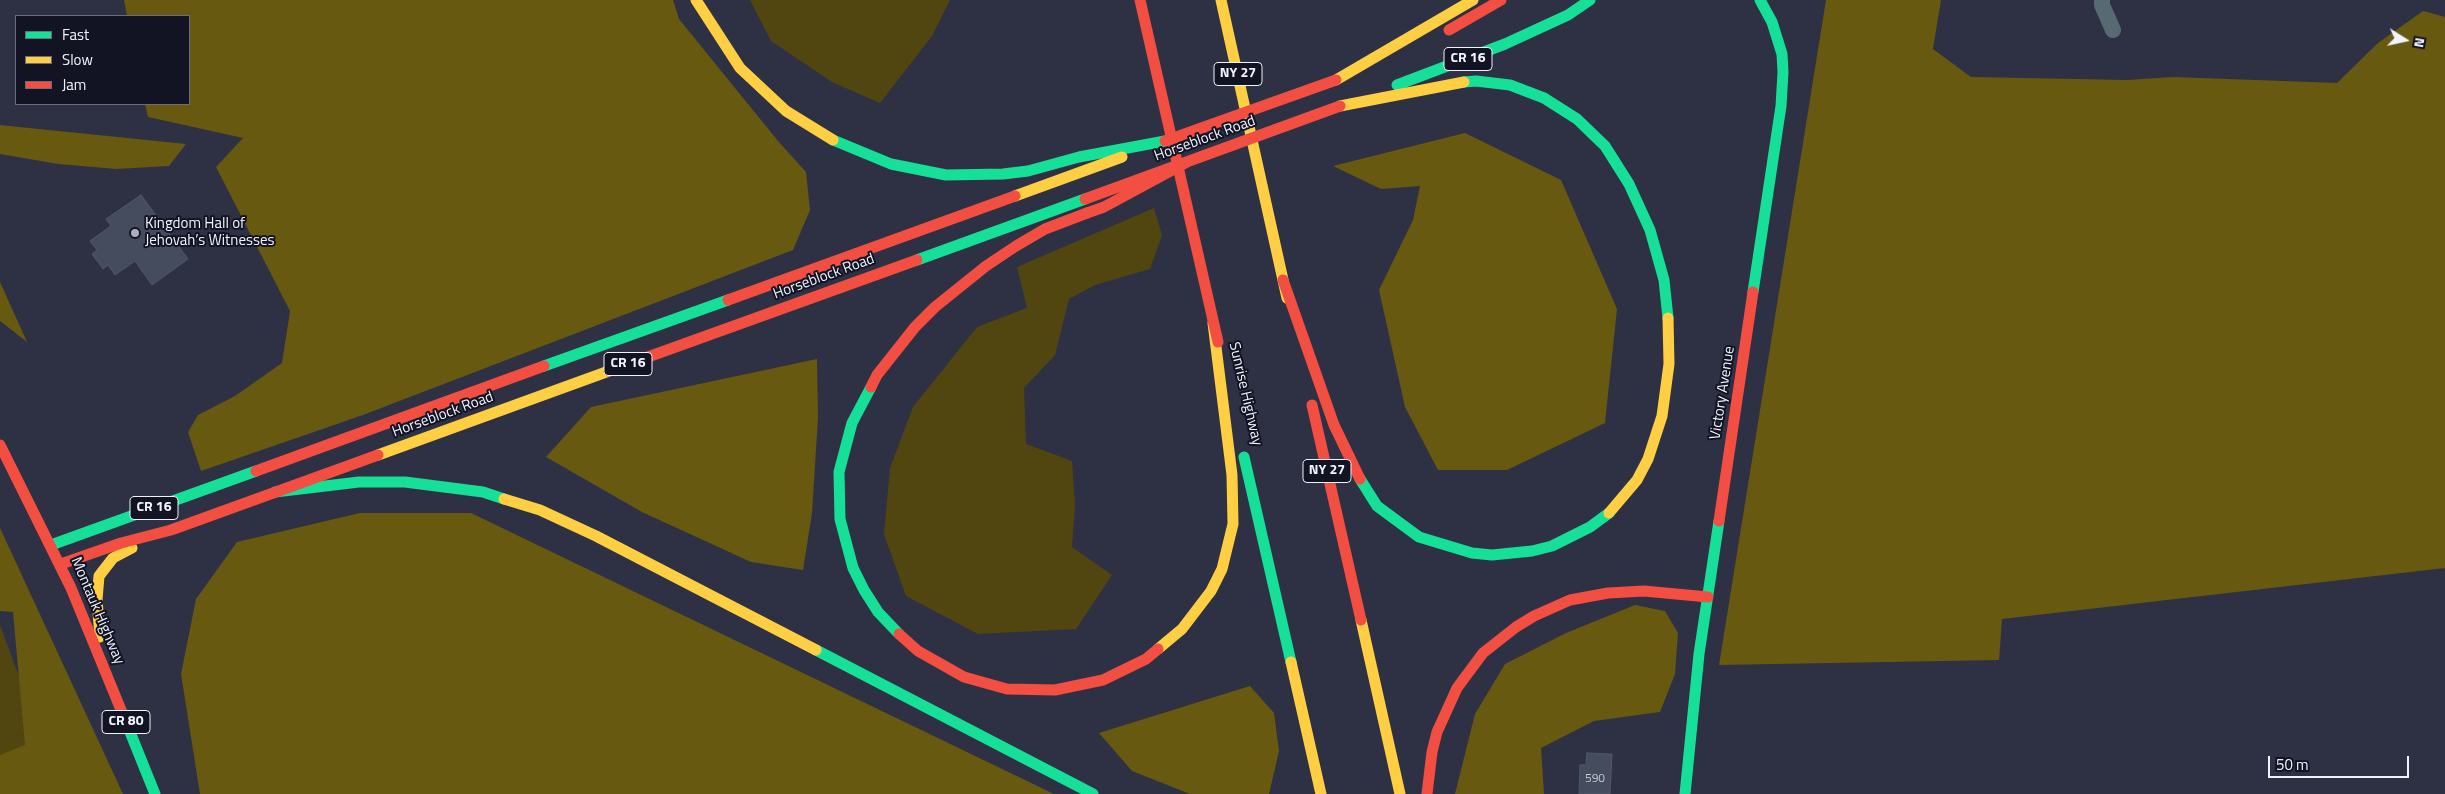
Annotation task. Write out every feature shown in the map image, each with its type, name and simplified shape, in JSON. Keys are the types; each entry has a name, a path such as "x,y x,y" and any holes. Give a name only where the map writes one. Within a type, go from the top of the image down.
{"main road":[{"path":"696,0 722,43 740,68 763,92 810,127 863,154 891,164 955,175 1003,174 1028,171 1073,159 1165,141"},
{"name":"Sunrise Highway","path":"1140,0 1321,794"},
{"name":"NY 27","path":"1221,0 1400,794"},
{"path":"1336,80 1473,0"},
{"name":"Horseblock Road","path":"51,545 1336,80 1433,37 1501,0"},
{"name":"Horseblock Road","path":"61,564 121,542 171,530 1340,106 1505,44 1568,15 1590,0"},
{"name":"Victory Avenue","path":"1685,794 1692,711 1781,106 1782,54 1772,22 1760,0"},
{"path":"1284,280 1334,425 1354,470 1378,506 1389,517 1419,537 1452,549 1492,555 1525,552 1552,546 1590,527 1608,514 1637,480 1656,438 1666,388 1669,336 1666,289 1658,254 1640,204 1605,146 1577,119 1552,103 1527,91 1493,82 1450,84 1340,106"},
{"path":"1191,160 1104,207 1045,229 986,266 935,307 915,327 877,375 852,423 839,472 840,519 853,568 878,612 896,632 933,660 964,677 986,684 1033,691 1055,690 1103,680 1146,659 1182,628 1211,591 1222,569 1233,524 1232,475 1213,323"},
{"name":"Montauk Highway","path":"0,445 61,564 155,794"},
{"path":"275,492 359,482 405,482 456,487 522,503 596,536 1093,794"},
{"path":"102,661 97,600 100,576 105,566 121,552 171,530"},
{"path":"1426,794 1430,760 1437,732 1457,688 1483,653 1516,626 1570,600 1608,593 1644,591 1708,597"}],"street":[{"path":"2102,0 2102,5 2113,30"}],"shaded area":[{"path":"124,0 673,0 679,19 778,141 806,172 810,210 793,250 363,415 201,471 188,432 198,415 235,396 282,363 290,311 216,167 243,138 148,117 145,105 190,105 190,15 127,15"},
{"path":"750,0 950,0 932,36 880,103 832,82 771,41"},
{"path":"1826,0 1941,0 1933,49 1971,77 2127,80 2173,77 2337,83 2378,43 2423,11 2445,17 2445,568 2002,619 1999,660 1719,665"},
{"path":"0,125 186,144 169,166 116,169 58,164 0,154"},
{"path":"1465,133 1561,180 1617,309 1605,423 1507,470 1438,470 1405,407 1379,290 1413,220 1420,186 1381,189 1333,166"},
{"path":"1154,208 1162,235 1150,269 1095,285 1069,299 1055,355 1024,388 1026,444 1072,461 1075,505 1072,547 1112,575 1076,629 978,634 906,596 884,534 890,468 913,407 977,327 1027,308 1017,267"},
{"path":"0,282 27,342 0,321"},
{"path":"817,359 818,418 812,513 803,570 751,562 642,512 546,457 591,407"},
{"path":"360,513 471,513 1054,794 200,794 181,674 196,599 237,542"},
{"path":"0,528 123,794 0,794 0,755 25,745 13,612 0,611"},
{"path":"1635,605 1665,611 1678,633 1675,674 1660,712 1594,721 1541,748 1544,794 1455,794 1475,714 1505,664 1566,633"},
{"path":"0,625 47,752 0,772"},
{"path":"1250,686 1274,713 1279,751 1269,794 1190,794 1132,771 1099,733"}],"building":[{"name":"Kingdom Hall of Jehovah’s Witnesses","path":"141,195 188,259 152,285 135,261 115,275 108,265 103,269 92,254 97,250 90,241 111,226 106,219"},
{"path":"1587,753 1612,754 1610,794 1579,794 1580,765 1586,765"}],"traffic: fast":[{"path":"1397,85 1505,44 1568,15 1590,0"},
{"path":"1753,292 1781,106 1783,72 1782,54 1772,22 1760,0"},
{"path":"1464,82 1476,81 1510,85 1544,98 1577,119 1605,146 1629,184 1650,230 1664,280 1668,318"},
{"path":"833,140 891,164 946,175 1003,174 1028,171 1079,157 1165,141"},
{"path":"917,260 1085,199"},
{"path":"544,366 728,300"},
{"path":"871,387 852,423 839,472 840,519 853,568 864,590 878,612 899,634"},
{"path":"1244,457 1291,662"},
{"path":"51,545 256,471"},
{"path":"1360,479 1377,506 1419,537 1472,553 1492,555 1532,551 1552,546 1590,527 1609,513"},
{"path":"275,492 359,482 405,482 483,492 504,499"},
{"path":"1685,794 1699,654 1719,521"},
{"path":"816,650 1093,794"},
{"path":"128,727 155,794"}],"traffic: slow":[{"path":"696,0 740,68 786,111 833,140"},
{"path":"1221,0 1287,298"},
{"path":"1336,80 1473,0"},
{"path":"1340,106 1464,82"},
{"path":"1015,196 1122,157"},
{"path":"1609,513 1637,480 1648,459 1662,416 1669,364 1668,318"},
{"path":"1158,649 1182,629 1211,591 1222,569 1233,524 1232,475 1213,323"},
{"path":"378,455 609,371"},
{"path":"504,499 540,510 596,536 816,650"},
{"path":"100,637 97,600 99,576 113,558 132,548"},
{"path":"1361,620 1400,794"},
{"path":"1291,662 1321,794"}],"traffic: jam":[{"path":"1140,0 1218,342"},
{"path":"1449,30 1501,0"},
{"path":"1165,141 1336,80"},
{"path":"1085,199 1340,106"},
{"path":"1087,213 1104,207 1191,160"},
{"path":"728,300 1015,196"},
{"path":"871,387 877,375 915,327 935,307 986,266 1016,246 1045,229 1087,213"},
{"path":"609,371 917,260"},
{"path":"1283,280 1334,425 1360,479"},
{"path":"1719,521 1753,292"},
{"path":"256,471 544,366"},
{"path":"1312,405 1361,620"},
{"path":"0,445 71,588 128,727"},
{"path":"61,564 121,543 171,530 378,455"},
{"path":"1427,794 1432,752 1437,732 1457,688 1483,653 1516,627 1534,616 1570,600 1608,593 1644,591 1708,597"},
{"path":"899,634 918,651 964,677 1007,689 1055,690 1103,680 1146,659 1158,649"}],"place":[{"name":"Kingdom Hall of Jehovah’s Witnesses","path":"135,233"}]}
